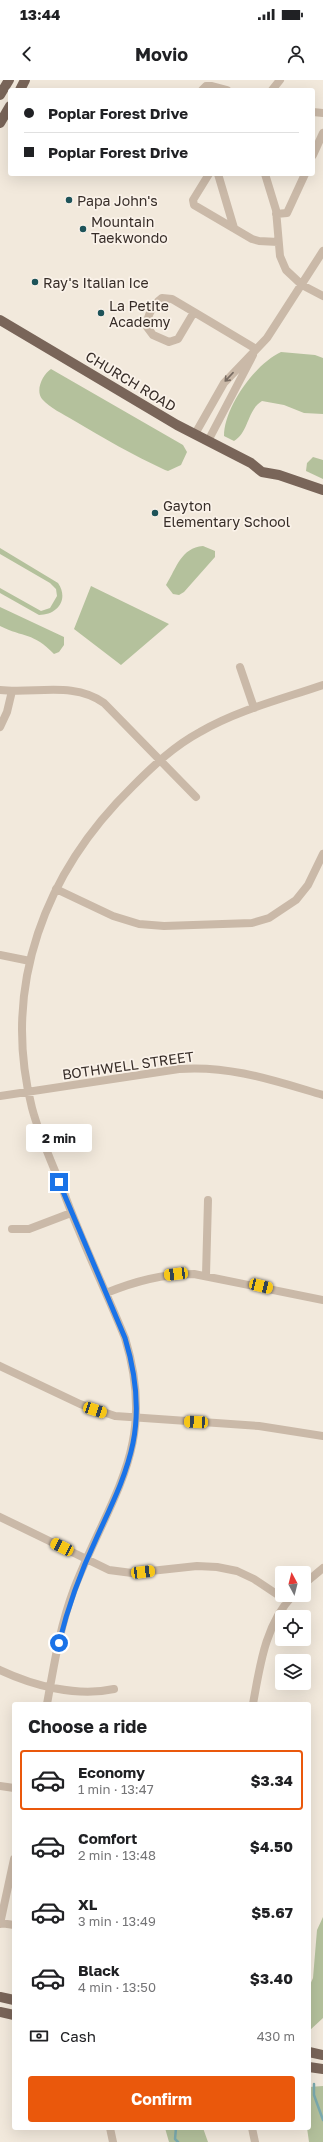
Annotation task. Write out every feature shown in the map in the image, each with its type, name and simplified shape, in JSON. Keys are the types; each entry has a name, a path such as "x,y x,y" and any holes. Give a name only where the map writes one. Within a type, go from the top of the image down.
{"main road":[{"path":"0,95 9,80"},
{"path":"0,123 8,109"},
{"name":"CHURCH ROAD","path":"0,320 208,442 251,463 265,464 279,475 323,490"},
{"path":"0,1997 12,2000"},
{"path":"0,2012 12,2015"},
{"path":"311,2052 323,2055"},
{"path":"311,2067 323,2069"}],"street":[{"path":"274,88 280,80"},
{"path":"204,88 206,86 212,86 220,88"},
{"path":"315,151 323,133"},
{"path":"208,176 193,202 234,228 259,241 278,242"},
{"path":"219,176 234,228"},
{"path":"266,176 276,214 280,256 286,270 302,285 323,296"},
{"path":"276,214 287,213 304,176"},
{"path":"195,434 224,383 267,338 323,251"},
{"path":"194,312 181,334 174,341 162,340 153,335 147,327 148,317 154,306 162,298 172,299 194,312 256,349"},
{"path":"208,442 256,349"},
{"path":"240,666 254,708"},
{"path":"47,1702 65,1616 86,1559 126,1472 134,1442 136,1391 131,1359 125,1338 44,1146 29,1092 25,1064 23,1016 30,961 44,915 74,855 100,819 160,760 199,732 254,708 323,685"},
{"path":"0,690 70,690 93,696 104,703 196,797"},
{"path":"0,727 7,712 12,691"},
{"path":"56,889 113,916 139,924 164,926 252,923 275,915 296,900 313,877 323,854"},
{"path":"0,955 30,961"},
{"name":"BOTHWELL STREET","path":"0,1096 179,1069 205,1068 249,1074 323,1095"},
{"path":"206,1275 208,1200"},
{"path":"12,1229 29,1229 71,1212"},
{"path":"106,1292 132,1282 159,1276 176,1274 206,1275 323,1300"},
{"path":"0,1366 95,1410 115,1416 259,1426 323,1436"},
{"path":"0,1517 109,1570 132,1573 197,1566 228,1569 254,1579 275,1590"},
{"path":"311,1578 323,1568"},
{"path":"253,1702 264,1646 277,1615 287,1602"},
{"path":"0,1670 15,1677 50,1687 89,1692 114,1689"},
{"path":"0,1786 12,1788"},
{"path":"12,1868 0,1923 12,1925"},
{"path":"110,2130 113,2142"},
{"path":"252,2130 255,2142"}],"green space":[{"path":"281,352 315,355 323,358 323,414 304,413 284,405 262,401 253,410 243,432 239,437 234,441 224,436 225,425 229,412 243,388 261,366"},
{"path":"51,369 183,445 187,452 181,465 168,471 165,470 107,440 57,411 42,399 39,391 43,378"},
{"path":"313,457 323,460 323,479 306,471 307,463"},
{"path":"203,546 215,551 215,557 184,592 179,595 173,594 166,585 180,560 189,550"},
{"path":"0,548 58,583 61,589 62,600 56,609 52,612 39,615 0,593 0,588 41,611 50,608 57,596 56,589 50,583 0,554"},
{"path":"91,586 169,624 121,665 74,629"},
{"path":"0,607 64,637 64,645 59,652 54,654 40,642 0,626"},
{"path":"323,1917 323,2018 311,2029 311,1982 313,1978 317,1930"},
{"path":"323,2086 323,2142 309,2142 307,2130 311,2130 311,2087"},
{"path":"166,2130 204,2130 208,2142 169,2142"}],"waterway":[{"path":"314,2084 314,2095 323,2120"},
{"path":"176,2130 175,2139 178,2142"}],"place":[{"name":"Papa John's","path":"69,200"},
{"name":"Mountain Taekwondo","path":"83,229"},
{"name":"Ray's Italian Ice","path":"35,282"},
{"name":"La Petite Academy","path":"101,313"},
{"name":"Gayton Elementary School","path":"155,513"}],"route":[{"path":"59,1182 67,1204 125,1338 132,1363 136,1403 134,1442 126,1472 86,1559 65,1616 59,1643"}]}
